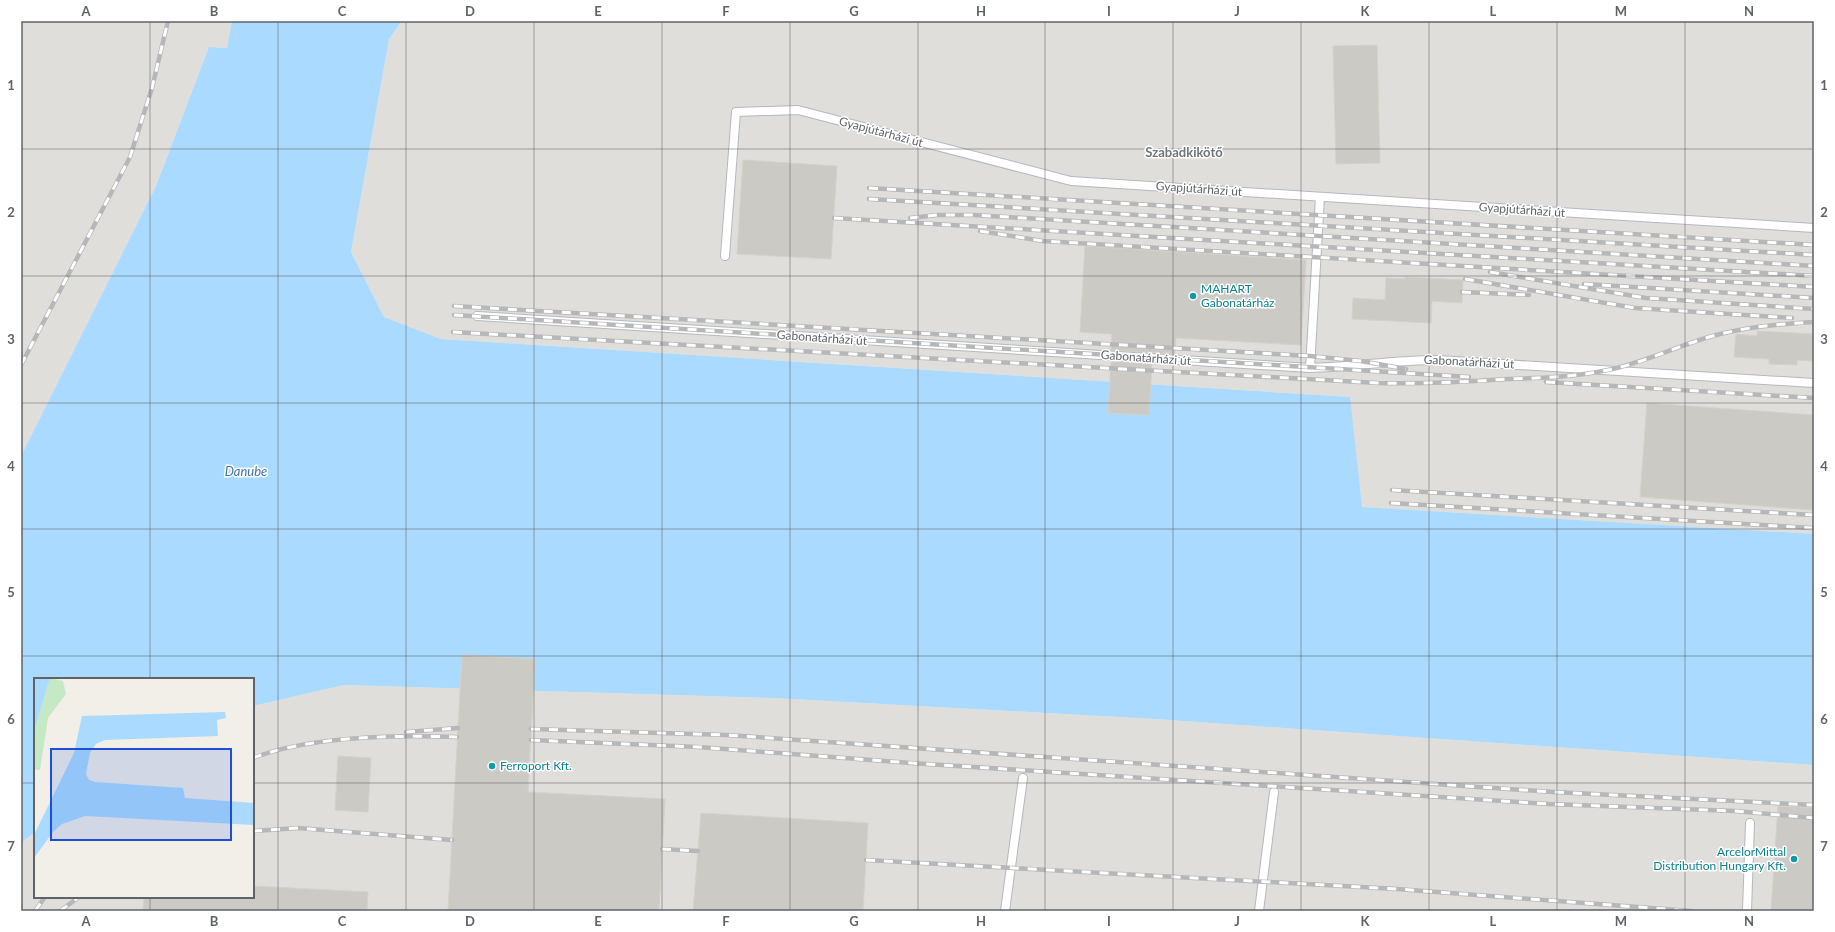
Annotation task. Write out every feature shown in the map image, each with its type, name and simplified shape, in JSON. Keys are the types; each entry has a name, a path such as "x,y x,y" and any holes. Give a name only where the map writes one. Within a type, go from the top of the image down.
{"lane":[{"name":"Gyapjútárházi út","path":"725,256 736,112 798,110 1071,182 1814,228"},
{"path":"1310,368 1320,197"},
{"name":"Gabonatárházi út","path":"477,316 1310,368 1346,367 1405,361 1438,360 1814,383"},
{"path":"1005,911 1023,778"},
{"path":"1259,911 1274,792"},
{"path":"1747,911 1750,823"}],"shaded area":[{"path":"21,21 232,21 227,48 209,47 156,186 21,456"},
{"path":"402,21 1814,21 1814,534 1361,507 1349,397 441,339 384,317 351,252 389,39"},
{"path":"344,685 773,698 1155,719 1814,765 1814,911 21,911 21,843 34,833 34,898 254,898 254,706"}],"water":[{"name":"Danube","path":"232,21 402,21 389,39 351,252 384,317 441,339 1350,397 1362,507 1814,534 1814,765 1155,719 773,698 344,685 254,706 254,678 34,678 34,833 21,843 21,456 156,186 209,47 227,48"}],"building":[{"path":"1377,45 1380,163 1336,164 1333,46"},
{"path":"743,160 837,166 831,259 737,254"},
{"name":"MAHART Gabonatárház","path":"1085,246 1306,260 1301,345 1176,338 1175,354 1111,350 1112,334 1080,332"},
{"path":"1405,277 1463,280 1462,303 1432,301 1431,323 1352,319 1353,298 1385,300 1386,278 1405,279"},
{"path":"1757,331 1814,334 1814,361 1797,360 1797,365 1769,364 1769,359 1734,357 1736,334 1757,336"},
{"path":"1111,361 1152,364 1149,415 1108,413"},
{"path":"1647,403 1814,415 1814,510 1640,497"},
{"name":"Ferroport Kft.","path":"462,655 535,659 528,792 665,799 659,911 448,911"},
{"path":"338,756 371,758 368,812 335,810"},
{"name":"ArcelorMittal Distribution Hungary Kft.","path":"1778,806 1814,808 1814,911 1771,911"},
{"path":"701,813 868,823 863,911 693,911"},
{"path":"254,886 368,892 367,911 143,911 144,898 254,898"}],"railway":[{"path":"21,365 130,157 152,88 168,21"},
{"path":"869,188 1814,245"},
{"path":"869,199 1814,255"},
{"path":"910,218 937,215 974,215 1814,266"},
{"path":"834,218 1814,276"},
{"path":"980,231 1043,241 1814,287"},
{"path":"1490,272 1646,298 1814,309"},
{"path":"1465,279 1635,308 1792,318"},
{"path":"1584,284 1814,298"},
{"path":"1462,292 1529,295"},
{"path":"454,306 1310,356 1361,361 1406,369"},
{"path":"454,315 1469,377"},
{"path":"453,332 1378,383 1411,383 1571,376 1621,367 1696,341 1735,331 1761,326 1814,322"},
{"path":"1546,382 1814,398"},
{"path":"1392,490 1813,515"},
{"path":"1391,503 1812,528"},
{"path":"406,732 458,728"},
{"path":"531,729 726,735 1553,792 1814,805"},
{"path":"254,758 300,745 354,738 407,736 457,737"},
{"path":"531,740 698,747 911,763 1549,804 1735,811 1814,818"},
{"path":"254,831 298,828 452,840"},
{"path":"662,849 698,851"},
{"path":"866,860 1397,889 1691,911"},
{"path":"35,911 44,898"},
{"path":"60,911 78,898"}],"place":[{"name":"MAHART Gabonatárház","path":"1193,296"},
{"name":"Ferroport Kft.","path":"492,766"},
{"name":"ArcelorMittal Distribution Hungary Kft.","path":"1794,859"}],"district":[{"name":"Szabadkikötő","path":"1184,152"}]}
